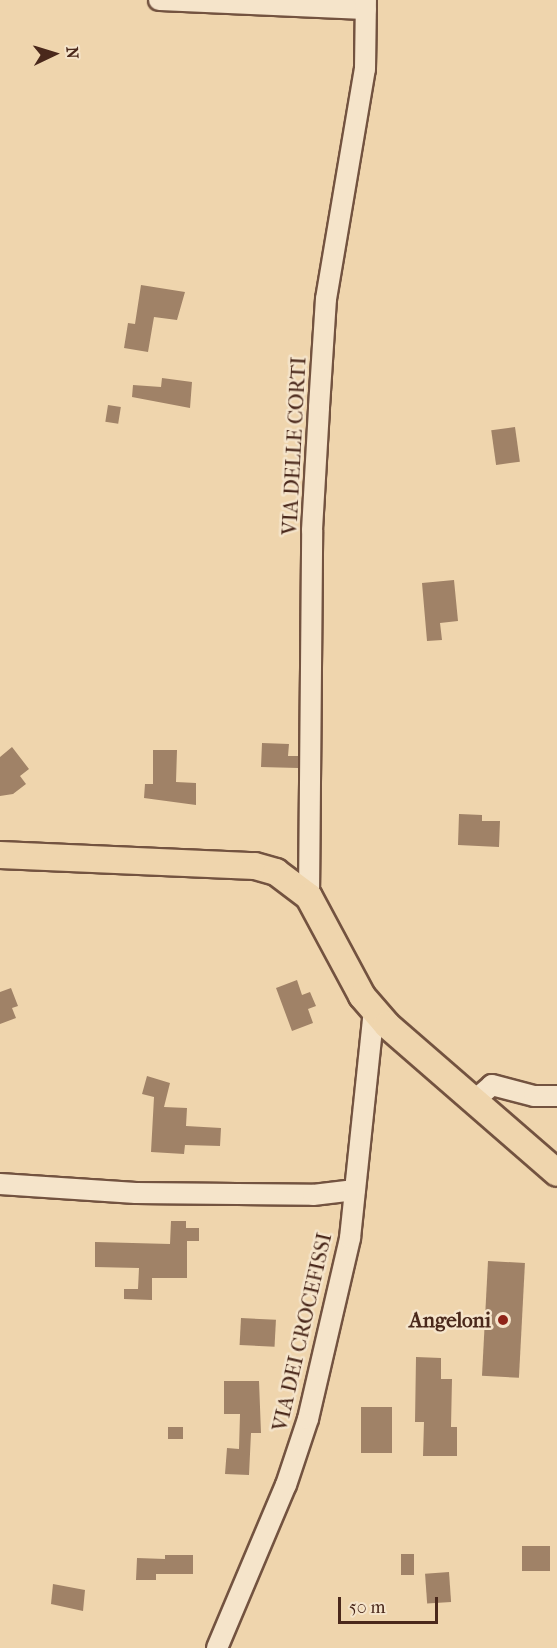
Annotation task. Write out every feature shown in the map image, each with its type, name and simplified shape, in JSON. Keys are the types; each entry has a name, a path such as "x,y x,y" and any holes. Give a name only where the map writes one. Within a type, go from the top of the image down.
{"main road":[{"path":"0,855 261,867 296,885 309,897 374,1011 399,1037 476,1099 557,1173"}],"street":[{"path":"159,0 366,5"},
{"name":"VIA DELLE CORTI","path":"309,897 312,530 319,407 326,299 365,69 366,5"},
{"name":"VIA DEI CROCEFISSI","path":"217,1648 303,1438 338,1293 355,1190 374,1011"},
{"path":"476,1099 492,1084 534,1096 557,1096"},
{"path":"0,1184 136,1193 313,1195 355,1190"}],"building":[{"path":"141,285 185,292 177,320 154,317 148,352 124,348 128,323 135,324"},
{"path":"162,378 192,382 190,408 132,397 133,385 161,387"},
{"path":"108,405 121,407 118,424 105,422"},
{"path":"515,427 520,462 496,465 491,430"},
{"path":"454,580 458,621 440,623 442,640 427,641 422,583"},
{"path":"262,743 289,744 288,756 298,756 298,768 261,767"},
{"path":"12,747 29,769 20,776 26,784 13,794 0,796 0,757"},
{"path":"153,750 177,750 176,782 196,783 196,805 144,798 145,784 153,784"},
{"path":"459,814 482,815 482,821 500,821 499,847 458,845"},
{"path":"297,980 302,995 310,992 316,1006 308,1009 313,1023 292,1031 276,988"},
{"path":"11,988 18,1006 12,1008 16,1018 0,1024 0,992"},
{"path":"147,1076 170,1083 164,1107 187,1108 186,1126 221,1128 220,1146 185,1145 184,1154 151,1152 154,1097 142,1094"},
{"path":"171,1221 186,1221 186,1228 199,1228 199,1241 187,1241 187,1278 152,1278 152,1300 124,1299 124,1289 138,1289 139,1268 95,1267 95,1242 170,1244"},
{"name":"Angeloni","path":"488,1261 525,1263 519,1378 482,1376"},
{"path":"241,1318 276,1320 275,1347 240,1345"},
{"path":"416,1357 441,1358 441,1379 452,1379 451,1427 457,1427 457,1456 423,1456 424,1422 415,1422"},
{"path":"224,1381 259,1381 261,1433 251,1433 249,1475 225,1474 227,1448 239,1449 240,1414 224,1414"},
{"path":"361,1407 392,1407 392,1453 361,1453"},
{"path":"168,1427 183,1427 183,1439 168,1439"},
{"path":"522,1546 550,1546 550,1571 522,1571"},
{"path":"401,1554 414,1554 414,1575 401,1575"},
{"path":"165,1555 193,1555 193,1574 156,1574 156,1580 136,1580 137,1558 165,1559"},
{"path":"449,1572 451,1602 427,1604 425,1574"},
{"path":"53,1584 85,1590 83,1611 51,1604"}],"place":[{"name":"Angeloni","path":"503,1320"}]}
